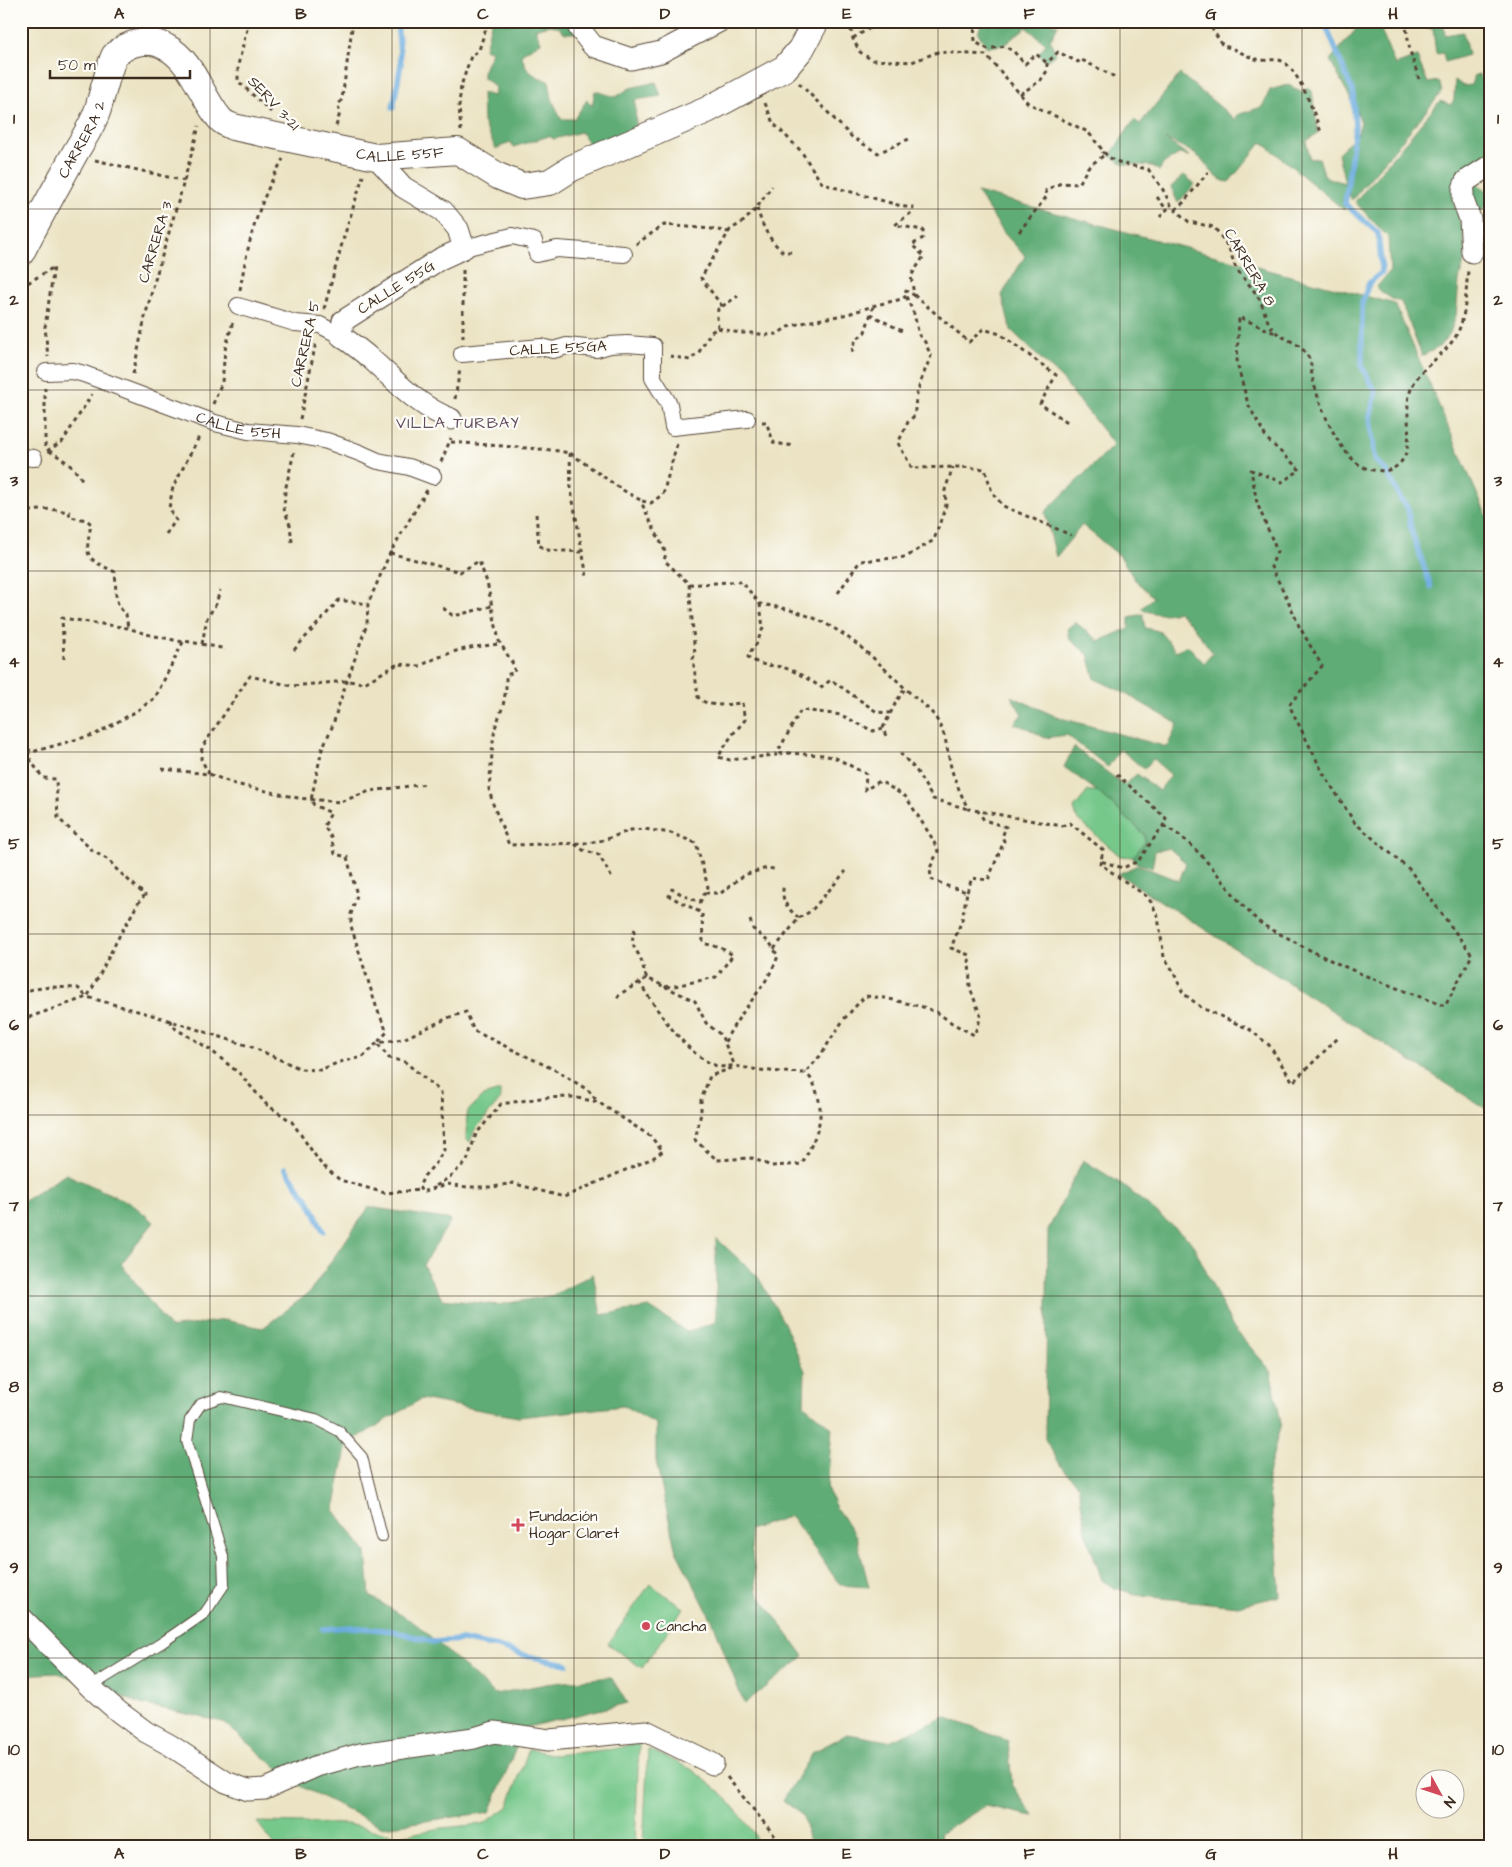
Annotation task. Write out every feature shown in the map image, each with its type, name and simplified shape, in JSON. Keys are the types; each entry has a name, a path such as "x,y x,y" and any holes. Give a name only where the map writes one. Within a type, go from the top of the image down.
{"street":[{"path":"580,21 579,28 593,46 631,59 661,52 720,21"},
{"name":"CALLE 55F","path":"147,42 165,46 183,61 221,120 232,128 376,157 458,151 498,176 522,186 550,182 572,168 707,110 756,85 785,68 801,49 816,21"},
{"name":"CARRERA 2","path":"21,253 96,115 110,72 112,57 134,42 147,42"},
{"path":"376,157 403,187 443,211 458,229 464,248 512,236 534,241 537,254 557,249 624,254"},
{"path":"1472,252 1470,219 1463,200 1463,189 1470,178 1491,165"},
{"name":"CALLE 55G","path":"341,336 343,321 440,259 464,248"},
{"path":"238,306 295,323 320,326 341,336 372,359 423,405 438,414 452,419"},
{"name":"CALLE 55GA","path":"462,354 541,347 553,350 567,346 596,349 626,344 653,346 653,378 669,404 678,426"},
{"name":"CALLE 55H","path":"46,372 73,371 215,423 248,431 297,435 327,441 360,452 378,461 409,467 433,476"},
{"path":"678,426 747,419"},
{"path":"21,1617 90,1687 146,1732 170,1745 226,1782 248,1790 265,1789 317,1766 360,1754 474,1738 494,1732 549,1740 646,1731 713,1764"}],"lane":[{"path":"90,1687 163,1642 205,1613 224,1585 223,1556 187,1441 190,1420 201,1404 222,1397 316,1419 340,1430 362,1457 382,1537"}],"path":[{"name":"SERV 3-21","path":"249,21 238,65 238,81 266,106 274,116"},
{"path":"330,148 340,113 338,106 342,99 353,21"},
{"path":"461,133 459,106 461,86 471,56 479,50 486,28 482,21"},
{"name":"CARRERA 8","path":"849,21 852,38 860,52 872,60 912,62 938,52 986,55 1028,103 1088,132 1108,157 1123,164 1148,169 1162,188 1171,205 1188,222 1214,227 1228,248 1237,268 1259,298 1270,327 1277,334"},
{"path":"852,38 882,21"},
{"path":"974,21 974,42 988,49 1005,46 1014,52 1025,64 1036,54 1047,63"},
{"path":"1207,21 1223,46 1230,47 1259,60 1280,60 1293,69 1321,132"},
{"path":"1405,21 1410,51 1419,79"},
{"path":"970,54 983,55 988,49"},
{"path":"1020,94 1040,81 1047,71 1047,63 1058,52 1078,62 1080,60 1115,77"},
{"path":"785,68 852,137 878,153 911,138"},
{"path":"756,85 773,123 801,151 821,182 913,207 912,212 895,225 923,230 923,238 912,246 924,256 911,276 914,295"},
{"name":"CARRERA 3","path":"129,391 156,276 208,100"},
{"path":"1019,232 1047,196 1046,190 1061,182 1079,184 1088,167 1103,156 1104,152"},
{"path":"75,153 185,181"},
{"name":"CARRERA 5","path":"292,542 290,525 284,509 285,491 320,326 343,240 364,174 376,157"},
{"path":"1175,210 1208,172"},
{"path":"722,306 701,278 729,232 744,221 772,186"},
{"path":"1157,197 1167,210"},
{"path":"1160,217 1171,205"},
{"path":"756,208 764,231 774,243 783,252 794,252"},
{"path":"624,254 664,225 729,232"},
{"path":"1163,826 1174,831 1205,860 1257,920 1310,951 1377,981 1445,1006 1472,955 1409,869 1355,823 1322,773 1289,706 1322,666 1299,626 1286,596 1270,567 1277,551 1257,503 1251,470 1282,482 1300,470 1267,439 1248,404 1237,363 1239,317 1296,342 1312,363 1312,375 1331,430 1355,462 1369,470 1387,472 1398,465 1404,456 1409,439 1407,412 1410,393 1417,377 1452,343 1464,316 1472,252"},
{"path":"21,287 54,267 45,327 48,351 46,372 33,456"},
{"path":"1069,423 1040,404 1056,375 1000,334 983,328 969,342 914,295 906,291 919,335 925,342 931,356 922,376 914,410 915,416 908,422 898,443 912,468 953,467 985,469 992,492 1003,506 1071,536"},
{"path":"718,328 718,309 738,296"},
{"path":"690,360 699,352 711,332 718,328 739,333 772,334 806,322 848,314 902,299 906,296"},
{"path":"853,352 852,347 865,332 873,306"},
{"path":"870,314 904,332"},
{"path":"33,456 64,441 93,392 95,379"},
{"path":"747,419 766,422 774,444 794,446"},
{"path":"450,442 570,453 621,489 651,503 663,494 678,426"},
{"path":"570,453 571,490 587,577"},
{"path":"63,459 74,468 83,481"},
{"path":"838,593 860,561 906,557 934,540 946,505 945,490 953,467"},
{"path":"21,991 50,987 78,988 87,997 259,1049 301,1069 320,1070 340,1062 363,1057 387,1032 377,1009 351,926 351,914 357,895 347,856 335,854 331,837 324,826 331,813 314,805 311,800 322,749 333,725 368,624 368,604 390,553 420,503 433,476"},
{"path":"166,534 176,520 169,508 173,488"},
{"path":"642,500 642,504 666,554 664,560 690,584 706,585 742,582 760,604 763,628 756,645 748,657 767,667 781,667 821,687 831,680 877,712 890,713"},
{"path":"21,512 50,509 69,512 70,517 87,520 91,524 87,547 88,557 115,572 116,603 120,610 126,614 128,628"},
{"path":"536,514 539,545 546,550 583,552"},
{"path":"390,553 460,572 479,561 487,582 500,644 514,664 515,672 506,675 503,706 495,728 489,779 493,804 509,844 575,844 604,840 631,830 644,829 671,833 696,843 708,887 700,902 687,898 672,889 669,896 702,913 703,943 721,948 733,955 716,977 670,987 660,985"},
{"path":"690,584 695,655 693,658 698,697 700,700 715,705 742,703 745,714 745,720 732,735 718,757 730,760 785,753 823,755 836,758 866,774 865,790 880,781 906,797 932,838 938,851 930,868 931,879 967,892"},
{"path":"202,644 207,618 216,604 220,590"},
{"path":"294,650 339,600 368,604"},
{"path":"760,604 784,608 836,628 858,644 905,688 937,720 948,744 953,774 968,810"},
{"path":"443,608 452,615 458,615 492,606"},
{"path":"64,659 62,618 128,628 146,634 225,650"},
{"path":"21,744 32,752 96,734 135,712 155,698 183,642"},
{"path":"209,774 201,759 202,748 250,676 292,686 347,681 364,683 398,664 420,666 456,651 475,646 500,644"},
{"path":"887,739 883,728 905,688"},
{"path":"776,755 801,710 840,715 872,731 883,728"},
{"path":"21,1020 87,997 137,903 146,895 114,867 110,861 93,851 58,818 56,779 43,778 34,767 28,750"},
{"path":"900,754 916,770 933,799 968,810 1062,826 1070,823 1103,850 1100,864 1146,896 1151,902 1158,917 1164,957 1183,993 1202,1008 1249,1029 1269,1045 1293,1082 1338,1038"},
{"path":"162,770 209,774 235,784 311,800 340,802 370,791 427,784"},
{"path":"1102,861 1123,868 1138,861 1163,826 1166,818 1115,773"},
{"path":"805,1073 820,1056 844,1019 865,996 885,998 923,1007 938,1013 974,1035 981,1017 970,988 969,954 951,948 962,920 967,892 972,878 988,880 1004,841 1002,838 1006,827 984,820 978,811"},
{"path":"575,844 583,850 599,855 613,880"},
{"path":"704,893 720,893 744,875 766,868 774,870"},
{"path":"774,949 799,918 811,911 846,871"},
{"path":"784,884 783,900 786,908 799,918"},
{"path":"724,1043 731,1029 772,973 778,956 770,943 753,929 750,920"},
{"path":"635,929 632,936 632,947 642,963 642,970 647,978 695,1002 706,1023 721,1035 735,1066"},
{"path":"617,998 620,994 647,978"},
{"path":"639,982 673,1030 704,1060 725,1068 735,1066 759,1071 805,1073 813,1079 821,1105 820,1123 814,1141 802,1164 771,1166 752,1158 717,1160 695,1140 701,1113 701,1100 710,1076 735,1066"},
{"path":"168,1020 176,1029 208,1048 240,1074 266,1104 292,1122 321,1164 340,1180 385,1194 421,1190 422,1192 447,1184 494,1187 512,1183 564,1197 653,1158 663,1151 650,1136 598,1102 588,1090 554,1070 474,1031 466,1012 450,1017 403,1040 376,1043"},
{"path":"376,1043 389,1058 405,1062 441,1092 444,1150 436,1163 424,1176 419,1187 421,1190"},
{"path":"433,1188 451,1176 467,1161 476,1134 501,1104 541,1098 572,1097 598,1102"},
{"path":"732,1782 783,1846"}],"green space":[{"path":"495,21 576,21 574,33 565,33 558,27 551,25 535,29 541,42 521,54 530,72 549,81 552,99 561,119 574,119 587,100 592,106 595,91 616,97 630,88 656,82 661,96 635,100 636,126 608,146 604,140 591,148 581,132 554,139 549,136 513,147 510,142 496,149 483,122 482,93 494,96 495,88 483,78 483,72 492,52 485,49 491,23"},
{"path":"982,21 1052,21 1052,24 1058,25 1050,40 1056,54 1046,61 1038,54 1046,44 1026,27 1004,45 987,47 978,33"},
{"path":"1363,21 1381,21 1380,28 1395,65 1417,57 1428,83 1439,81 1442,92 1352,200 1347,190 1344,210 1262,142 1229,182 1219,179 1203,160 1195,154 1165,139 1189,156 1179,154 1163,164 1159,171 1153,166 1123,164 1110,156 1134,120 1140,124 1180,74 1236,120 1237,115 1262,107 1270,90 1288,85 1303,92 1308,87 1312,91 1318,133 1306,141 1310,159 1319,158 1325,177 1345,183 1338,153 1358,133 1361,122 1330,60"},
{"path":"1424,21 1443,21 1445,35 1463,32 1468,55 1445,62 1443,53 1436,54 1433,29 1425,28"},
{"path":"1479,74 1484,84 1491,83 1491,157 1461,175 1453,185 1454,205 1461,220 1466,253 1459,280 1456,316 1450,333 1439,347 1422,356 1401,302 1392,299 1376,288 1390,271 1388,237 1355,202 1440,101 1451,105 1454,99 1455,80 1463,86 1471,85 1474,76"},
{"path":"1184,175 1195,184 1178,203 1171,187"},
{"path":"1473,180 1491,195 1491,199 1475,218"},
{"path":"977,192 1395,304 1491,526 1491,1112 1118,874 1138,865 1179,881 1186,863 1169,848 1155,851 1152,868 1134,862 1133,857 1145,842 1144,834 1097,791 1064,767 1074,747 1124,785 1137,774 1159,791 1171,775 1153,759 1144,769 1120,749 1108,767 1067,735 1045,738 1027,728 1014,724 1022,714 1011,696 1057,717 1167,747 1178,724 1119,690 1095,679 1088,654 1069,639 1067,629 1075,622 1099,641 1129,628 1129,617 1143,614 1145,628 1159,631 1176,651 1187,645 1204,663 1213,653 1192,625 1178,611 1160,614 1141,609 1153,597 1135,580 1120,556 1082,525 1056,557 1045,512 1114,445 1063,380 1011,330 1002,295 1025,256 1004,233"},
{"path":"1088,791 1097,791 1144,834 1146,842 1133,857 1120,856 1077,819 1074,808"},
{"path":"500,1091 500,1100 474,1131 470,1142 466,1139 467,1112 483,1096"},
{"path":"1083,1160 1123,1185 1192,1242 1232,1326 1271,1371 1281,1423 1267,1478 1277,1550 1280,1596 1238,1606 1143,1596 1114,1588 1102,1580 1087,1537 1078,1485 1062,1468 1045,1439 1048,1230"},
{"path":"66,1174 132,1204 154,1222 121,1264 170,1328 224,1320 263,1328 309,1293 369,1207 451,1220 423,1265 442,1299 498,1305 554,1295 593,1274 601,1315 649,1307 687,1332 716,1322 716,1238 758,1277 784,1323 805,1371 804,1405 832,1428 827,1488 836,1508 856,1536 869,1587 840,1585 791,1516 749,1530 757,1592 804,1656 744,1704 713,1622 675,1548 656,1461 656,1424 624,1406 518,1417 421,1399 347,1444 334,1510 366,1552 370,1596 416,1624 495,1694 546,1684 611,1677 627,1703 524,1728 490,1812 383,1827 296,1784 223,1722 141,1704 58,1673 21,1675 21,1203"},
{"name":"Cancha","path":"650,1584 684,1608 642,1668 608,1644"},
{"path":"945,1717 1008,1741 1012,1784 1033,1816 985,1806 940,1834 942,1846 810,1846 803,1816 783,1800 813,1752 848,1734 889,1741"},
{"path":"639,1743 635,1846 275,1846 257,1822 347,1824 399,1836 442,1828 483,1824 508,1807 529,1749 554,1755 613,1749"},
{"path":"648,1749 691,1769 722,1793 755,1834 757,1846 643,1846"}],"waterway":[{"path":"393,108 401,64 397,21"},
{"path":"1324,21 1353,92 1355,127 1345,204 1378,233 1382,272 1369,283 1362,303 1362,367 1376,392 1370,417 1375,460 1387,472 1401,500 1408,508 1411,530 1431,587"},
{"path":"285,1168 310,1203 323,1231"},
{"path":"323,1629 351,1627 394,1631 433,1642 461,1640 567,1664"}],"place":[{"name":"Fundación Hogar Claret","path":"518,1525"},
{"name":"Cancha","path":"646,1626"}],"district":[{"name":"VILLA TURBAY","path":"458,422"}]}
